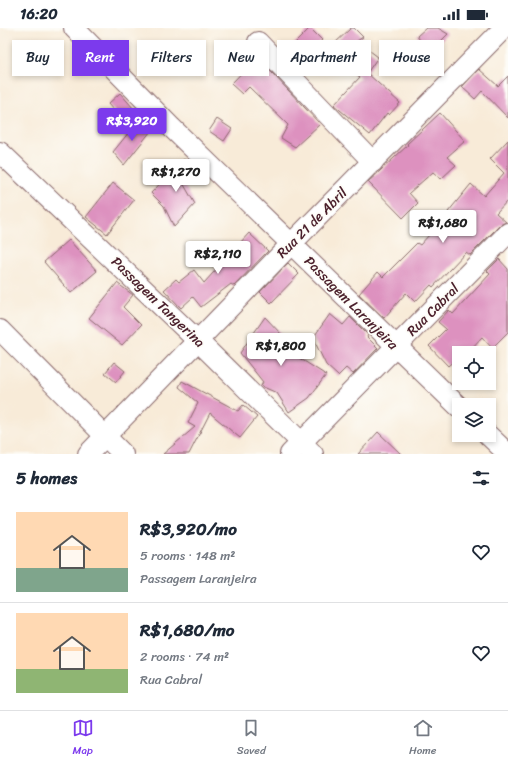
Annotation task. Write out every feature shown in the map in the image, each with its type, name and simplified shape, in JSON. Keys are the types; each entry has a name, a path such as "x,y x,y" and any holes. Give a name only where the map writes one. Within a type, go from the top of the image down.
{"street":[{"name":"Passagem Laranjeira","path":"74,28 171,127 292,243 396,347 452,400"},
{"name":"Rua 21 de Abril","path":"88,454 292,243 499,35"},
{"path":"269,53 373,162"},
{"name":"Passagem Tangerina","path":"0,152 198,341 302,450"},
{"name":"Rua Cabral","path":"302,450 396,347 508,233"},
{"path":"0,330 123,454"},
{"path":"495,442 508,454"}],"building":[{"path":"310,28 322,40 298,40"},
{"path":"351,28 354,28 363,37 358,40 338,40"},
{"path":"426,28 438,28 448,34 442,40 420,40 417,36"},
{"path":"371,52 378,57 371,67"},
{"path":"479,69 498,86 508,76 508,118 482,91 475,99 462,87"},
{"path":"269,70 320,124 295,147 281,138 288,125 249,87 242,94 231,84 239,76 269,76"},
{"path":"359,76 370,76 400,103 389,115 387,113 370,135 334,105 360,77"},
{"path":"120,93 134,109 121,119 108,104"},
{"path":"440,113 465,141 447,157 456,165 441,179 433,172 409,193 418,203 403,218 368,182"},
{"path":"217,119 232,129 224,141 209,131"},
{"path":"138,121 151,131 124,165 113,152"},
{"path":"508,140 508,200 496,213 506,222 500,225 470,255 466,252 433,287 431,285 415,302 406,293 384,318 359,294 378,272 383,277 417,243 420,245 449,213 448,212 471,184 484,196 504,173 490,159"},
{"path":"184,159 195,170 183,183 195,204 174,227 164,206 151,193"},
{"path":"113,183 134,200 107,234 86,217"},
{"path":"249,233 268,251 234,286 231,284 201,307 193,297 181,308 164,290 176,279 179,282 194,270 204,283"},
{"path":"69,240 97,271 71,293 44,262"},
{"path":"499,259 508,269 508,332 494,346 490,346 482,337 474,346 452,346 452,362 448,366 429,346 446,329 438,322 449,310 453,314 490,274 487,271"},
{"path":"288,263 299,274 271,303 260,292"},
{"path":"117,283 133,295 123,307 141,325 122,345 89,318"},
{"path":"330,314 343,325 350,317 368,335 367,337 378,348 353,374 346,368 338,376 326,365 313,338"},
{"path":"265,317 281,334 274,342 326,375 309,398 289,412 277,393 261,386 263,382 240,353"},
{"path":"114,362 125,371 116,382 105,373"},
{"path":"182,381 238,411 243,405 257,417 240,438 210,413 189,454 163,454 195,427 188,423 198,403 179,387"},
{"path":"378,432 401,454 358,454"}]}
